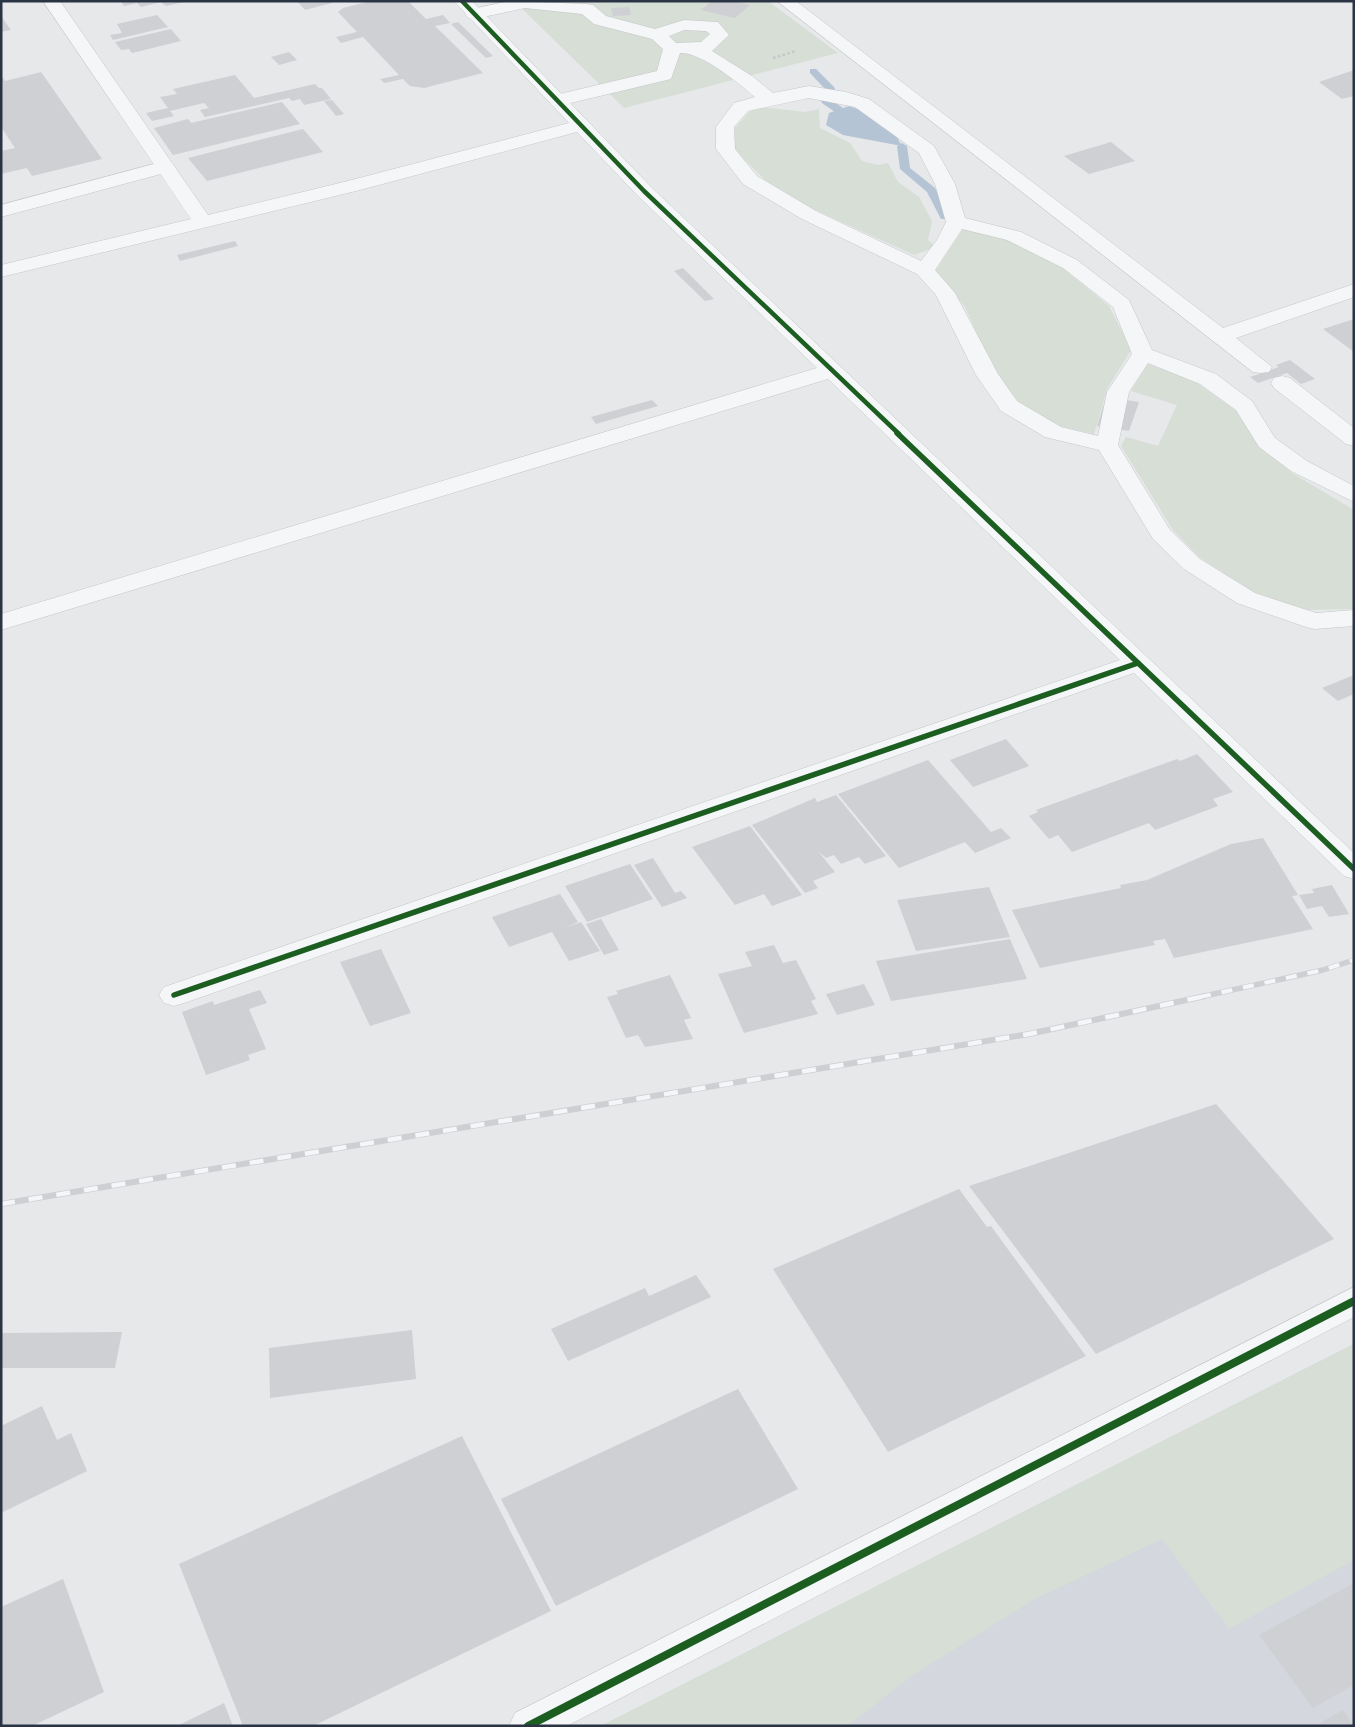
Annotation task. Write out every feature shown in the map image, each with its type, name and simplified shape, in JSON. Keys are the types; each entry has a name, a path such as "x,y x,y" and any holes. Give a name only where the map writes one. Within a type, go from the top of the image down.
{"street":[{"path":"52,1 202,221"},
{"path":"785,1 1261,367"},
{"path":"468,8 525,3 587,9 600,20 658,35 672,48 703,45 728,51"},
{"path":"468,8 583,125 602,148 831,371 1354,868"},
{"path":"702,24 716,13"},
{"path":"658,35 666,29 691,23 712,26 720,35 703,45"},
{"path":"703,45 769,98"},
{"path":"558,100 665,75 672,48"},
{"path":"924,270 946,241 956,222 945,184 927,150 862,103 846,98 809,92 769,98 741,107 725,127 726,149 750,180 809,215 924,270 946,293 987,375 1008,406 1053,432 1107,445"},
{"path":"1,271 353,186 583,125"},
{"path":"1,210 165,167"},
{"path":"956,222 1014,236 1070,264 1122,304 1143,354 1208,379 1244,406 1267,442 1299,466 1354,495"},
{"path":"1220,336 1354,290"},
{"path":"1143,354 1118,392 1107,445 1161,534 1192,564 1246,598 1315,621 1354,618"},
{"path":"1,622 831,371"},
{"path":"1282,383 1354,438"},
{"path":"174,994 1138,663"},
{"path":"528,1726 1354,1301"}],"shaded area":[{"path":"514,1 768,1 838,53 624,108"},
{"path":"762,107 805,112 819,109 820,128 850,143 862,161 878,165 888,163 898,182 919,197 932,221 928,240 936,247 914,255 811,208 765,180 735,150 735,128 750,111"},
{"path":"963,228 1007,239 1060,266 1109,306 1131,350 1107,389 1094,434 1060,426 1015,402 992,368 965,307 934,270"},
{"path":"1148,364 1194,381 1238,412 1259,444 1292,473 1354,510 1354,609 1308,610 1253,592 1199,557 1173,530 1121,446 1126,437 1158,446 1177,405 1131,391"},
{"path":"1354,1344 1354,1726 601,1726"},
{"path":"1354,1344 1354,1560 1229,1629 1162,1539 1033,1600 910,1677 848,1726 601,1726"}],"water":[{"path":"849,106 860,110 894,132 902,146 843,135 826,125 829,113"}],"building":[{"path":"121,1 184,2 166,6 161,2 141,7 137,3 124,6"},
{"path":"297,1 330,1 332,3 305,10"},
{"path":"371,1 408,1 426,19 443,15 450,23 435,26 483,73 424,88 410,86 403,79 384,83 380,79 399,75 363,37 341,43 336,37 357,32 338,12 343,8"},
{"path":"712,1 734,1 750,5 735,18 701,10"},
{"path":"629,7 631,15 613,16 611,8"},
{"path":"157,15 168,27 113,40 110,35 122,33 117,24"},
{"path":"1,16 11,30 1,32"},
{"path":"458,22 493,56 486,58 451,24"},
{"path":"171,29 181,41 132,53 129,49 121,50 115,42"},
{"path":"289,52 297,60 279,65 271,57"},
{"path":"1354,70 1354,96 1342,99 1319,82"},
{"path":"41,72 102,159 32,176 27,168 1,174 1,151 15,148 1,127 1,75 5,81"},
{"path":"235,75 254,98 315,84 322,88 331,99 304,105 300,99 292,101 289,98 205,117 200,110 209,108 204,103 170,111 174,116 152,121 146,113 168,108 160,97 177,94 173,89"},
{"path":"332,100 344,114 336,116 324,101"},
{"path":"282,102 300,124 173,155 154,128 188,119 191,123"},
{"path":"303,129 323,152 207,181 188,158"},
{"path":"1111,142 1135,161 1089,174 1064,156"},
{"path":"235,241 238,246 180,261 177,255"},
{"path":"683,268 714,299 705,301 674,271"},
{"path":"1354,319 1354,352 1323,329"},
{"path":"1290,360 1315,379 1301,384 1287,373 1258,383 1250,377 1279,367 1276,365"},
{"path":"1106,397 1139,402 1129,431 1097,426"},
{"path":"652,400 658,406 596,424 591,417"},
{"path":"1354,675 1354,694 1338,701 1322,688"},
{"path":"1006,739 1029,766 973,787 950,760"},
{"path":"1197,754 1233,792 1213,799 1218,806 1155,830 1149,823 1072,852 1058,835 1049,839 1029,816 1038,812 1036,810 1177,759 1180,761"},
{"path":"928,760 991,832 1001,828 1011,838 975,853 965,842 899,868 838,794"},
{"path":"836,795 886,856 865,864 859,857 841,864 834,855 826,858 818,851 835,872 813,881 818,888 805,893 752,825 815,798 817,802"},
{"path":"750,826 802,895 772,906 764,894 735,905 692,847"},
{"path":"1263,838 1298,895 1292,896 1313,929 1174,958 1165,939 1153,941 1155,945 1040,968 1012,910 1121,888 1120,885 1147,880 1231,844"},
{"path":"653,858 675,893 681,891 687,898 662,907 634,865"},
{"path":"630,864 653,899 587,922 565,886"},
{"path":"1332,885 1349,914 1329,917 1322,906 1307,909 1299,895 1314,893 1312,889"},
{"path":"989,887 1010,937 916,951 897,900"},
{"path":"560,894 578,922 565,928 581,922 600,951 569,961 552,932 509,947 492,917"},
{"path":"601,919 619,950 604,955 586,924"},
{"path":"1010,939 1027,979 891,1001 876,961"},
{"path":"774,945 783,963 796,960 816,999 811,1001 818,1014 744,1033 718,974 752,966 745,952"},
{"path":"381,949 411,1013 370,1026 340,962"},
{"path":"670,975 691,1018 684,1020 693,1039 645,1047 638,1035 626,1038 607,997 618,994 616,991"},
{"path":"864,984 875,1005 837,1015 826,994"},
{"path":"260,990 267,1003 249,1009 266,1049 248,1055 250,1060 206,1075 182,1012 213,1001 214,1005"},
{"path":"1216,1104 1334,1239 1096,1354 969,1186"},
{"path":"959,1189 987,1227 991,1226 1086,1356 888,1452 773,1269"},
{"path":"696,1275 711,1297 568,1361 551,1329 645,1288 649,1296"},
{"path":"412,1330 416,1379 270,1398 269,1348"},
{"path":"122,1332 115,1368 1,1368 1,1333"},
{"path":"738,1389 798,1489 556,1606 501,1499"},
{"path":"42,1406 57,1440 71,1433 87,1471 1,1513 1,1426"},
{"path":"462,1436 551,1611 313,1726 243,1726 179,1564"},
{"path":"63,1579 104,1692 32,1726 1,1726 1,1607"},
{"path":"1354,1583 1354,1685 1313,1708 1259,1635"},
{"path":"224,1703 233,1726 177,1726"},
{"path":"1343,1710 1354,1726 1323,1726 1320,1723"}],"waterway":[{"path":"813,71 830,89 826,101 839,110"},
{"path":"902,146 905,169 931,190 945,217"}],"railway":[{"path":"1200,997 1323,970 1354,960"},
{"path":"1,1204 1029,1034 1205,996"}],"cycle path":[{"path":"462,1 644,191 1354,869"},
{"path":"174,995 1138,663"},
{"path":"528,1726 1354,1301"}]}
